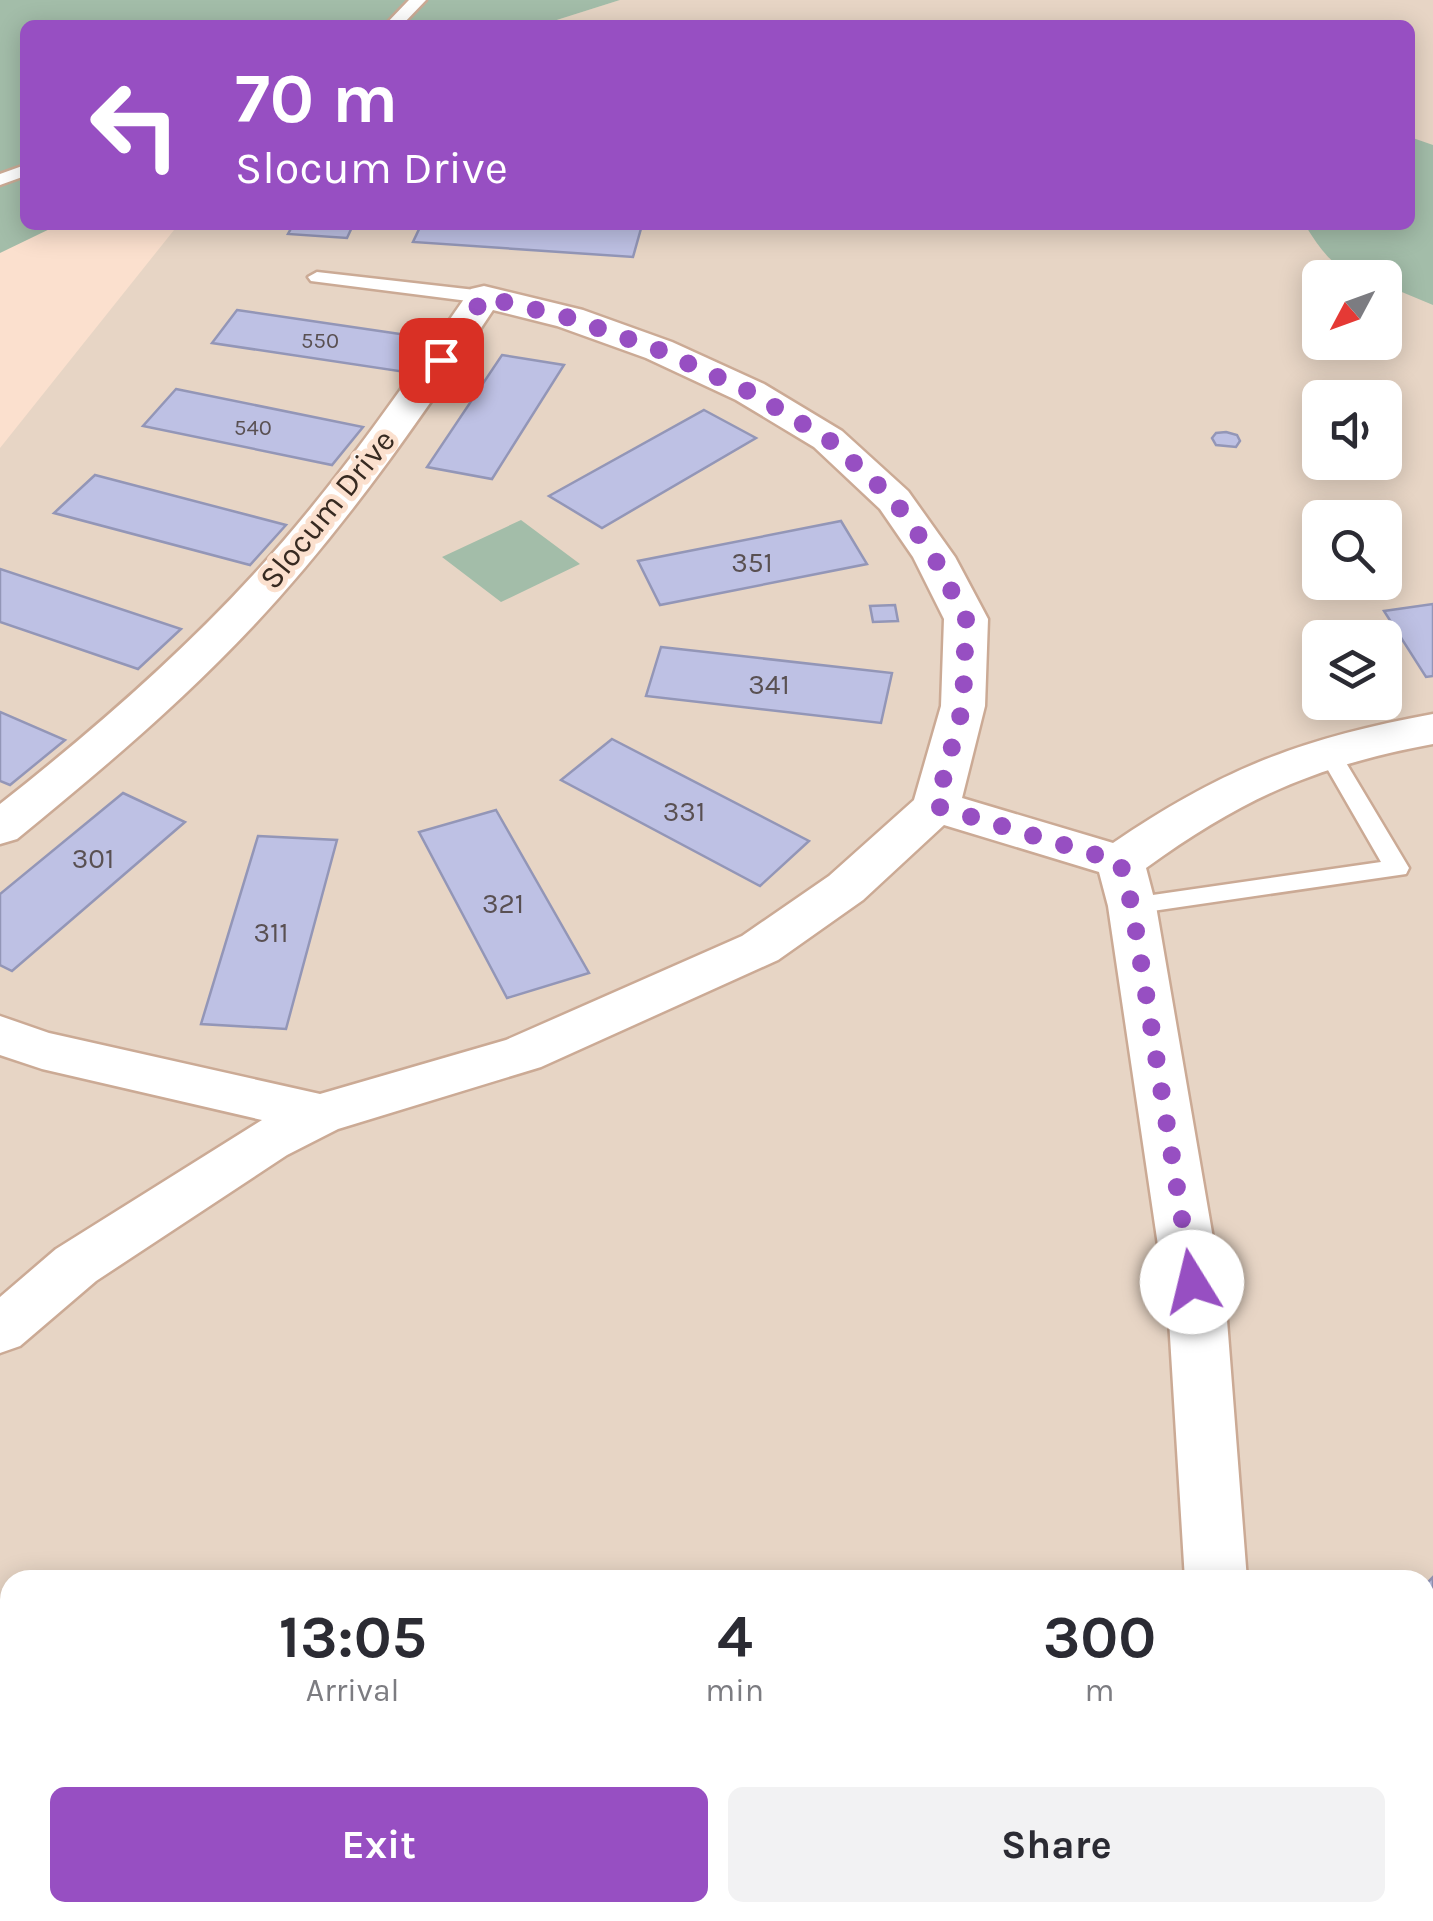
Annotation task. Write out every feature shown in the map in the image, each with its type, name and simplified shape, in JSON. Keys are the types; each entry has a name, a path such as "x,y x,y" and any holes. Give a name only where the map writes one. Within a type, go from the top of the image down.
{"street":[{"path":"0,1330 76,1264 268,1141 320,1114 523,1054 760,948 846,888 936,806 963,706 966,619 934,557 894,500 828,439 750,392 659,350 570,318 484,297"},
{"name":"Slocum Drive","path":"0,828 196,658 269,584 375,456 484,297"},
{"path":"1126,884 1205,804 1260,777 1328,751 1433,728"},
{"path":"936,806 1126,884"},
{"path":"1126,884 1198,1320 1215,1570"},
{"path":"0,1035 42,1050 320,1114"}],"lane":[{"path":"398,20 418,0"},
{"path":"317,277 484,297"},
{"path":"1126,884 1397,868 1328,751"}],"shaded area":[{"path":"620,0 1433,0 1433,1570 0,1570 0,448 174,230 1415,230 1415,20 557,20"}],"green space":[{"path":"0,0 620,0 557,20 20,20 20,230 48,230 0,253"},
{"path":"1415,139 1433,145 1433,305 1402,292 1402,260 1328,257 1308,230 1415,230"},
{"path":"521,520 580,564 501,602 442,557"}],"building":[{"path":"290,230 351,230 347,238 288,234"},
{"path":"419,230 641,230 633,257 413,242"},
{"path":"237,310 427,338 405,372 212,343"},
{"path":"502,355 564,365 492,479 427,467"},
{"path":"176,389 363,427 332,465 143,426"},
{"path":"704,410 756,438 602,528 549,496"},
{"path":"1216,433 1237,435 1240,441 1236,447 1216,445 1212,438"},
{"path":"95,475 286,525 250,565 54,513"},
{"path":"841,521 867,564 660,605 638,561"},
{"path":"0,569 181,629 138,669 0,622"},
{"path":"1433,604 1433,676 1426,677 1402,639 1402,620 1390,620 1384,611"},
{"path":"895,605 898,621 873,622 870,606"},
{"path":"661,647 892,673 881,723 646,696"},
{"path":"0,712 65,740 10,785 0,781"},
{"path":"612,739 809,841 760,886 561,780"},
{"path":"123,793 185,822 12,971 0,965 0,894"},
{"path":"496,810 589,973 507,998 419,832"},
{"path":"258,836 337,840 286,1029 201,1024"}],"route":[{"path":"441,360 484,297 570,318 659,350 750,392 828,439 894,500 934,557 966,619 963,706 936,806 1120,862 1132,906 1192,1282"}]}
